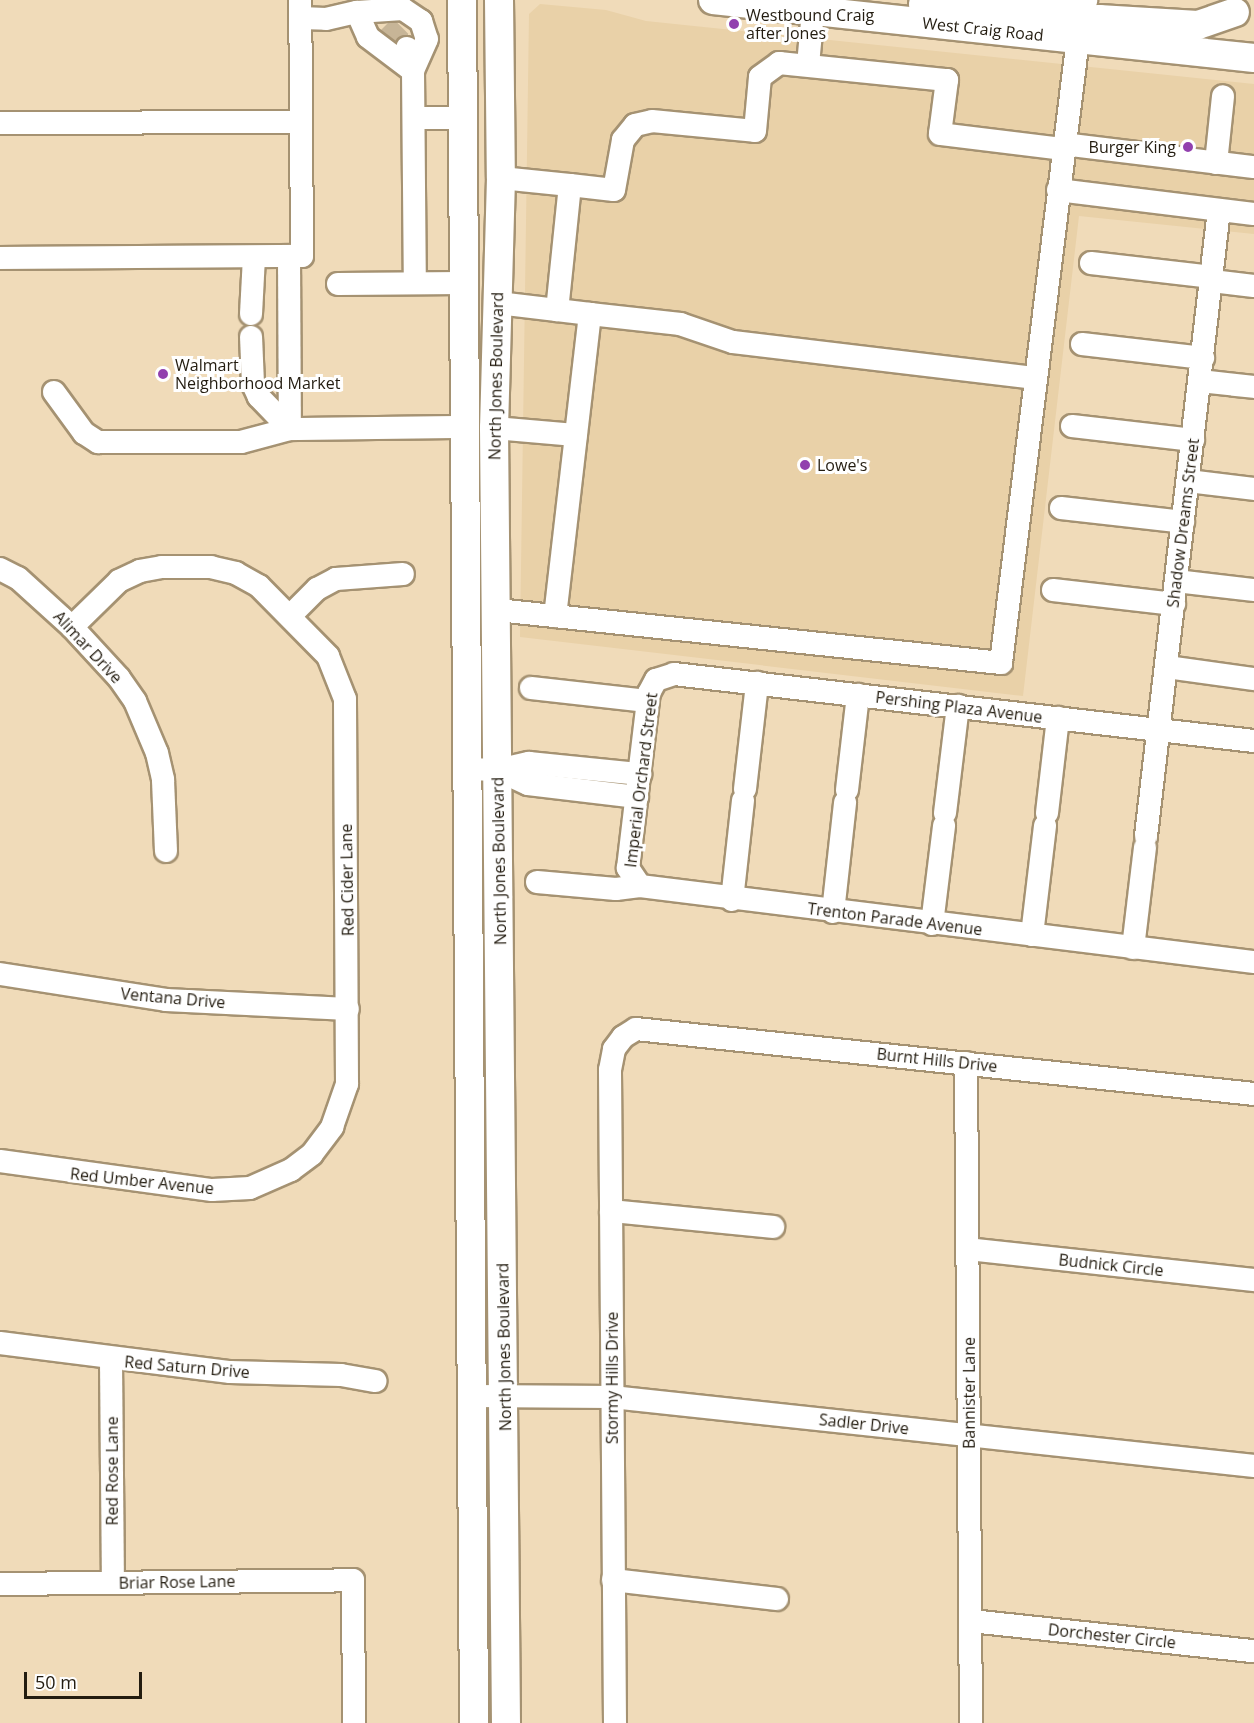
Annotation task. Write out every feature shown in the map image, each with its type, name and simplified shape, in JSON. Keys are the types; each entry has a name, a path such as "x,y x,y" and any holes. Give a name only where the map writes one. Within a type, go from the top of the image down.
{"main road":[{"name":"North Jones Boulevard","path":"462,0 461,118 474,1723"},
{"name":"North Jones Boulevard","path":"499,0 501,178 494,428 507,1723"},
{"name":"West Craig Road","path":"712,0 1254,58"},
{"path":"888,19 924,3 1057,14 1066,13 1083,0"},
{"path":"1131,0 1244,13"},
{"path":"1078,39 1090,23 1099,19 1198,25 1244,13"},
{"path":"464,427 494,428"}],"street":[{"path":"0,258 302,256 300,9 327,19 357,12 403,9 421,21 427,39 413,71"},
{"path":"808,65 813,10"},
{"path":"357,12 385,26"},
{"path":"357,12 368,37 413,71"},
{"path":"497,610 1001,663 1078,39"},
{"path":"407,48 413,71 415,283"},
{"path":"501,178 614,190 623,140 635,125 652,121 755,131 760,77 778,63 947,80 940,134 1254,167"},
{"path":"1216,163 1223,96"},
{"path":"414,118 461,118"},
{"path":"0,123 301,122"},
{"path":"557,310 570,185"},
{"path":"1058,190 1254,214"},
{"name":"Shadow Dreams Street","path":"1133,948 1219,210"},
{"path":"289,256 290,429"},
{"path":"251,314 254,257"},
{"path":"1091,263 1254,286"},
{"path":"338,284 463,283"},
{"path":"498,303 680,324 733,342 1036,378"},
{"path":"555,616 590,314"},
{"path":"251,338 253,384 259,397 290,429"},
{"path":"1082,344 1203,358"},
{"path":"1200,381 1254,387"},
{"path":"54,392 84,433 98,442 241,442 290,429 464,427"},
{"path":"1072,426 1193,440"},
{"path":"494,428 576,435"},
{"path":"1188,481 1254,489"},
{"path":"1061,508 1183,522"},
{"name":"Red Cider Lane","path":"72,627 119,581 162,567 211,567 236,573 259,586 291,615 328,656 345,699 347,1084 332,1127 312,1154"},
{"name":"Alimar Drive","path":"0,569 18,578 72,627 119,678 135,701 153,742 163,780 166,851"},
{"path":"291,615 317,589 336,579 403,574"},
{"path":"1176,581 1254,590"},
{"path":"1053,590 1174,604"},
{"path":"1167,667 1254,679"},
{"name":"Pershing Plaza Avenue","path":"664,676 683,674 1254,741"},
{"name":"Imperial Orchard Street","path":"640,886 628,868 648,701 651,686 664,676"},
{"path":"732,900 757,683"},
{"path":"531,688 648,701"},
{"path":"832,912 858,695"},
{"path":"932,924 958,706"},
{"path":"1032,935 1058,718"},
{"path":"467,770 498,770 529,763 640,774"},
{"path":"498,770 528,784 638,797"},
{"name":"Trenton Parade Avenue","path":"537,882 616,890 640,886 732,900 1254,962"},
{"name":"Ventana Drive","path":"0,974 166,1000 348,1009"},
{"name":"Burnt Hills Drive","path":"623,1037 636,1029 1254,1094"},
{"name":"Stormy Hills Drive","path":"615,1723 610,1070 614,1049 623,1037"},
{"name":"Bannister Lane","path":"966,1063 971,1723"},
{"name":"Red Umber Avenue","path":"0,1161 212,1190 250,1188 291,1170 312,1154"},
{"path":"611,1211 773,1227"},
{"name":"Budnick Circle","path":"968,1249 1254,1280"},
{"name":"Red Saturn Drive","path":"0,1343 111,1360 375,1381"},
{"name":"Red Rose Lane","path":"111,1360 113,1582"},
{"name":"Sadler Drive","path":"473,1396 612,1397 1254,1466"},
{"name":"Briar Rose Lane","path":"0,1584 353,1580 354,1723"},
{"path":"614,1580 777,1599"},
{"name":"Dorchester Circle","path":"971,1621 1254,1651"}],"shaded area":[{"path":"540,4 606,10 646,21 1254,84 1254,234 1079,216 1023,696 520,637 529,14"}],"tunnel":[{"path":"385,26 407,48"}],"place":[{"name":"Westbound Craig after Jones","path":"734,24"},
{"name":"Burger King","path":"1188,147"},
{"name":"Walmart Neighborhood Market","path":"163,374"},
{"name":"Lowe's","path":"805,465"}]}
